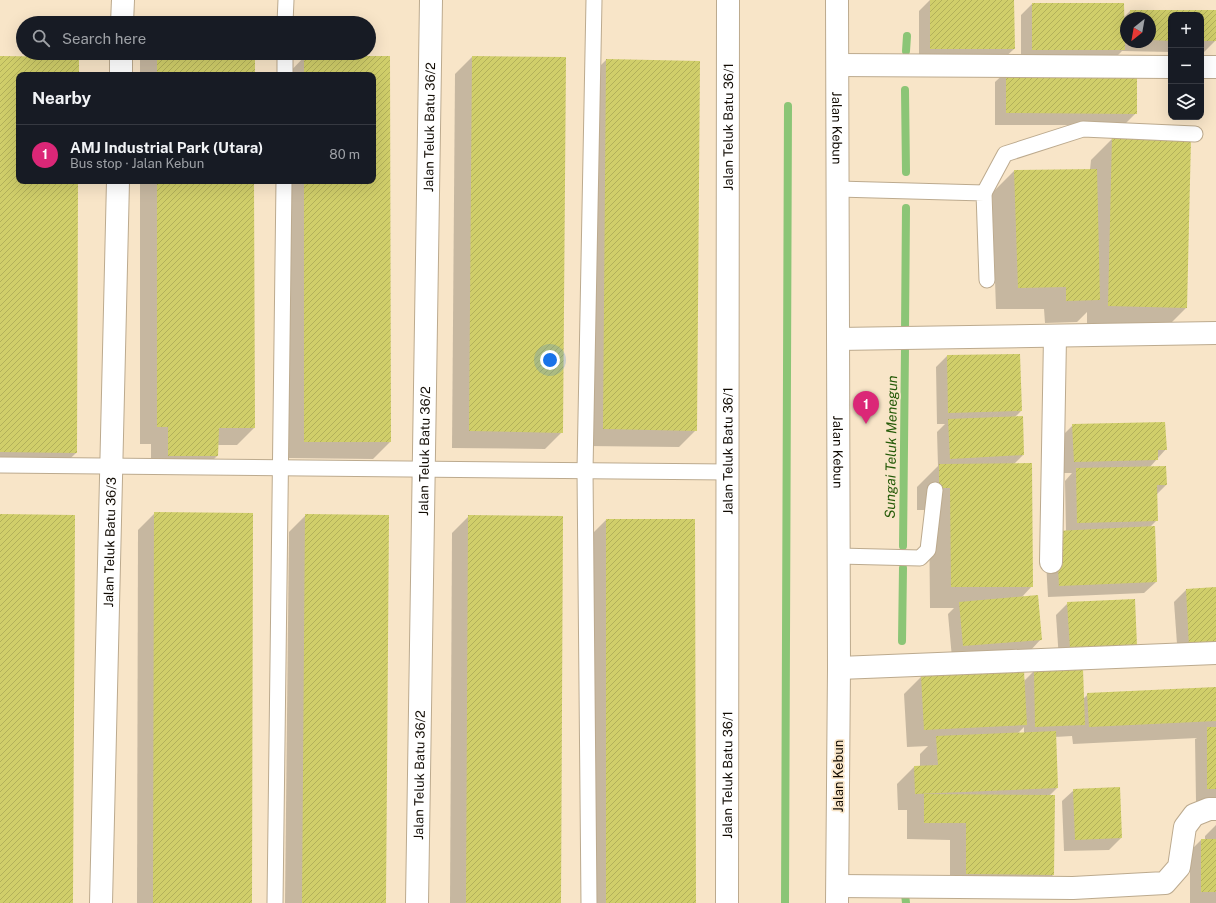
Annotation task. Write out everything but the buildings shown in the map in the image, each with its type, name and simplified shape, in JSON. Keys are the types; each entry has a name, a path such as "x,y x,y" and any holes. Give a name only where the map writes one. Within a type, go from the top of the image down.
{"street":[{"path":"122,16 123,0"},
{"name":"Jalan Teluk Batu 36/2","path":"417,903 431,0"},
{"name":"Jalan Teluk Batu 36/1","path":"727,903 728,0"},
{"name":"Jalan Kebun","path":"837,0 839,556 837,894"},
{"path":"121,60 121,72"},
{"path":"838,65 1168,66"},
{"path":"1204,67 1216,67"},
{"name":"Jalan Teluk Batu 36/3","path":"101,903 118,184"},
{"path":"838,339 1055,337 1216,333"},
{"path":"1051,562 1055,337"},
{"path":"839,668 1216,653"},
{"path":"837,894 1073,896 1165,883 1179,867 1185,827 1194,814 1209,809 1216,809"}],"lane":[{"path":"285,16 286,0"},
{"path":"589,903 585,470 594,0"},
{"path":"285,60 285,72"},
{"path":"987,280 984,193 1004,154 1083,129 1195,134"},
{"path":"275,903 284,184"},
{"path":"838,189 984,193"},
{"path":"0,464 728,472"},
{"path":"839,556 920,558 928,550 935,490"}],"waterway":[{"name":"Sungai Teluk Menegun","path":"906,51 907,36"},
{"name":"Sungai Teluk Menegun","path":"905,90 906,172"},
{"path":"785,903 788,106"},
{"name":"Sungai Teluk Menegun","path":"905,332 906,208"},
{"name":"Sungai Teluk Menegun","path":"903,546 905,348"},
{"name":"Sungai Teluk Menegun","path":"902,641 903,568"},
{"name":"Sungai Teluk Menegun","path":"905,894 906,903"}],"place":[{"name":"AMJ Industrial Park (Utara)","path":"866,424"}]}
